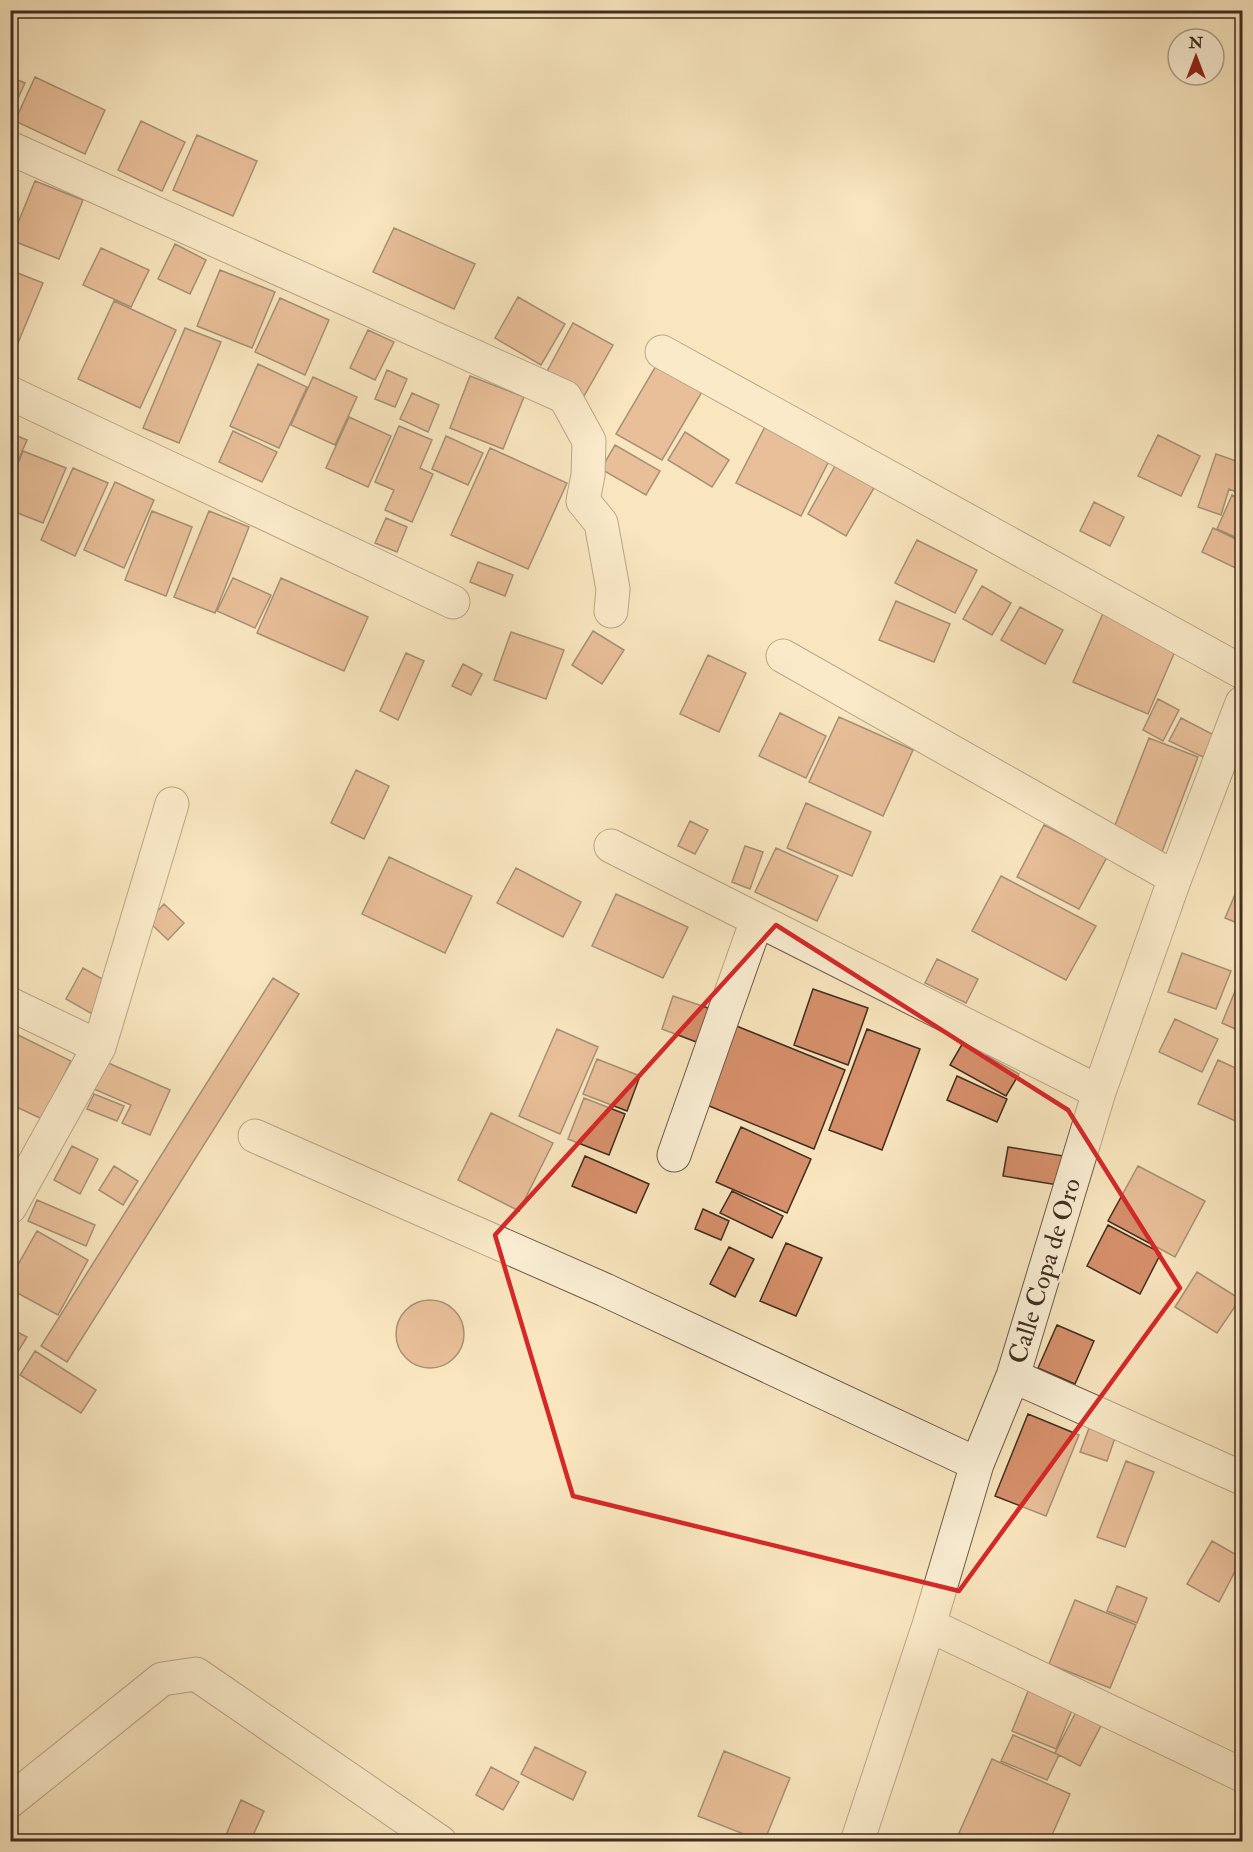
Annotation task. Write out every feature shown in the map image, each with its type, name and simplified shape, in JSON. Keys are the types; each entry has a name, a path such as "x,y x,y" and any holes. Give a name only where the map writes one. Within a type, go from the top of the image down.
{"street":[{"path":"10,148 565,397 589,441 588,475 582,501 601,523 613,589 611,611"},
{"path":"662,352 1242,672"},
{"path":"10,393 453,602"},
{"path":"783,656 1175,878"},
{"name":"Calle Copa de Oro","path":"857,1842 929,1625 976,1464 1013,1376 1099,1092 1175,878 1242,703"},
{"path":"10,1207 99,1047 172,804"},
{"path":"611,846 1099,1092"},
{"path":"674,1155 757,920"},
{"path":"10,1004 99,1047"},
{"path":"255,1136 605,1290 976,1464"},
{"path":"1013,1376 1242,1478"},
{"path":"929,1625 1242,1775"},
{"path":"10,1801 162,1679 196,1674 440,1842"}],"highlighted area":[{"path":"776,925 1068,1110 1180,1288 959,1591 573,1496 495,1235"}],"building":[{"path":"10,77 25,83 10,116"},
{"path":"35,77 105,110 85,154 15,121"},
{"path":"141,121 185,142 162,191 118,170"},
{"path":"197,135 257,161 233,216 173,190"},
{"path":"35,181 83,200 59,259 11,240"},
{"path":"394,228 475,264 454,309 373,272"},
{"path":"175,244 206,260 190,294 158,279"},
{"path":"101,248 149,270 131,307 83,285"},
{"path":"10,270 43,283 10,362"},
{"path":"220,270 275,292 252,348 197,326"},
{"path":"518,297 565,324 541,365 495,338"},
{"path":"280,298 329,320 305,375 255,352"},
{"path":"114,301 176,330 140,408 78,379"},
{"path":"573,323 613,345 584,396 545,375"},
{"path":"185,328 221,342 179,443 143,428"},
{"path":"368,330 394,342 375,380 350,368"},
{"path":"660,359 706,385 662,460 616,434"},
{"path":"258,364 307,387 279,448 230,426"},
{"path":"387,370 407,379 395,407 375,399"},
{"path":"470,376 524,397 503,449 450,428"},
{"path":"313,377 357,397 335,445 291,425"},
{"path":"412,393 439,405 428,432 400,419"},
{"path":"349,417 391,436 368,487 326,468"},
{"path":"769,419 834,451 801,516 736,483"},
{"path":"399,426 432,440 420,468 433,474 412,522 385,510 394,490 375,482"},
{"path":"233,431 277,452 262,482 219,462"},
{"path":"685,432 729,460 712,487 668,460"},
{"path":"10,433 27,440 10,479"},
{"path":"1158,435 1200,456 1181,496 1138,476"},
{"path":"446,436 483,453 468,485 432,469"},
{"path":"615,445 660,471 646,495 601,469"},
{"path":"490,448 567,483 528,569 451,535"},
{"path":"23,451 66,468 43,523 10,510 10,484"},
{"path":"1216,454 1242,463 1239,493 1229,489 1221,515 1198,507"},
{"path":"839,459 878,481 846,536 808,514"},
{"path":"73,468 108,483 75,556 41,540"},
{"path":"115,482 154,500 124,568 84,550"},
{"path":"1232,495 1242,500 1242,540 1217,529"},
{"path":"1094,502 1124,517 1110,546 1080,531"},
{"path":"152,511 192,527 166,596 125,580"},
{"path":"209,511 249,527 215,613 174,597"},
{"path":"386,518 407,527 397,552 375,543"},
{"path":"1213,528 1242,542 1240,570 1202,552"},
{"path":"917,540 977,570 955,613 895,583"},
{"path":"478,562 513,575 505,596 470,582"},
{"path":"233,578 271,595 255,628 217,611"},
{"path":"281,578 368,617 344,671 257,633"},
{"path":"982,586 1011,603 992,635 963,619"},
{"path":"896,601 950,624 934,662 879,640"},
{"path":"1020,607 1063,630 1045,664 1001,640"},
{"path":"1104,611 1179,642 1148,714 1073,682"},
{"path":"593,631 624,650 602,684 572,665"},
{"path":"511,632 564,650 546,699 494,680"},
{"path":"406,653 424,661 398,720 380,711"},
{"path":"708,655 746,673 719,732 680,714"},
{"path":"463,664 482,674 471,695 452,686"},
{"path":"1158,699 1179,710 1163,741 1143,730"},
{"path":"780,713 826,736 806,778 759,756"},
{"path":"839,717 913,750 883,816 809,782"},
{"path":"1181,718 1214,735 1203,757 1169,741"},
{"path":"1149,738 1198,757 1162,852 1112,833"},
{"path":"356,770 389,786 364,839 331,823"},
{"path":"806,803 871,832 852,876 787,848"},
{"path":"690,821 708,830 695,854 678,846"},
{"path":"1044,825 1107,857 1079,909 1017,877"},
{"path":"745,846 763,852 750,889 732,882"},
{"path":"776,848 838,876 817,921 755,892"},
{"path":"389,857 472,896 445,953 362,914"},
{"path":"516,868 581,902 563,937 497,903"},
{"path":"1001,876 1096,926 1066,980 972,931"},
{"path":"1242,878 1242,925 1225,918"},
{"path":"616,894 688,927 663,978 592,946"},
{"path":"164,904 184,923 168,940 148,921"},
{"path":"1182,953 1231,971 1216,1009 1168,992"},
{"path":"937,959 978,979 966,1003 925,983"},
{"path":"83,968 111,984 94,1015 66,999"},
{"path":"1242,974 1242,1032 1222,1023"},
{"path":"273,978 299,994 67,1362 41,1346"},
{"path":"813,989 868,1008 848,1065 794,1045"},
{"path":"673,996 711,1009 699,1043 662,1029"},
{"path":"1175,1019 1218,1039 1202,1072 1159,1052"},
{"path":"734,1025 845,1070 814,1149 702,1103"},
{"path":"557,1029 598,1047 560,1134 519,1116"},
{"path":"867,1029 920,1049 882,1150 829,1130"},
{"path":"12,1032 71,1061 42,1119 10,1104"},
{"path":"968,1034 992,1047 987,1056 1019,1074 1006,1096 950,1065"},
{"path":"597,1059 640,1076 627,1111 583,1094"},
{"path":"1218,1060 1242,1071 1242,1124 1198,1104"},
{"path":"106,1062 170,1090 150,1135 122,1123 131,1105 94,1089"},
{"path":"957,1076 1007,1099 997,1122 947,1100"},
{"path":"94,1094 124,1106 117,1121 87,1109"},
{"path":"584,1098 625,1114 609,1155 568,1139"},
{"path":"491,1113 553,1143 519,1211 458,1180"},
{"path":"10,1115 17,1118 10,1134"},
{"path":"741,1127 811,1159 787,1213 716,1182"},
{"path":"72,1146 98,1159 80,1194 54,1180"},
{"path":"1008,1147 1070,1157 1064,1186 1003,1176"},
{"path":"585,1156 649,1184 636,1213 572,1186"},
{"path":"114,1166 138,1181 123,1205 99,1190"},
{"path":"1138,1166 1205,1201 1175,1257 1108,1221"},
{"path":"732,1191 783,1216 772,1238 720,1213"},
{"path":"37,1200 95,1225 86,1246 28,1221"},
{"path":"703,1209 729,1221 721,1240 695,1229"},
{"path":"1108,1225 1161,1253 1140,1294 1087,1266"},
{"path":"37,1231 88,1260 58,1315 10,1289 10,1279"},
{"path":"786,1243 822,1258 796,1316 760,1301"},
{"path":"729,1247 754,1259 735,1297 710,1284"},
{"path":"1197,1272 1240,1299 1217,1333 1175,1307"},
{"path":"430,1300 443,1303 454,1310 461,1321 464,1334 461,1347 454,1358 443,1365 430,1368 417,1365 406,1358 399,1347 396,1334 399,1321 406,1310 417,1303"},
{"path":"1057,1325 1094,1341 1075,1384 1038,1368"},
{"path":"10,1328 27,1337 10,1364"},
{"path":"35,1351 96,1390 81,1413 20,1375"},
{"path":"1028,1414 1079,1435 1046,1516 995,1496"},
{"path":"1091,1423 1117,1432 1107,1461 1080,1452"},
{"path":"1126,1461 1154,1472 1125,1547 1097,1537"},
{"path":"1212,1541 1242,1558 1219,1602 1187,1584"},
{"path":"1117,1586 1147,1598 1137,1623 1107,1611"},
{"path":"1075,1600 1136,1625 1110,1688 1049,1664"},
{"path":"1029,1689 1073,1708 1056,1749 1012,1731"},
{"path":"1077,1710 1102,1724 1080,1766 1055,1753"},
{"path":"1013,1735 1059,1755 1047,1780 1001,1761"},
{"path":"535,1747 586,1772 573,1800 521,1774"},
{"path":"724,1751 790,1778 764,1842 698,1816"},
{"path":"992,1759 1070,1794 1049,1842 979,1842 959,1833"},
{"path":"491,1767 519,1782 503,1810 476,1795"},
{"path":"241,1800 264,1811 250,1842 223,1842"}]}
